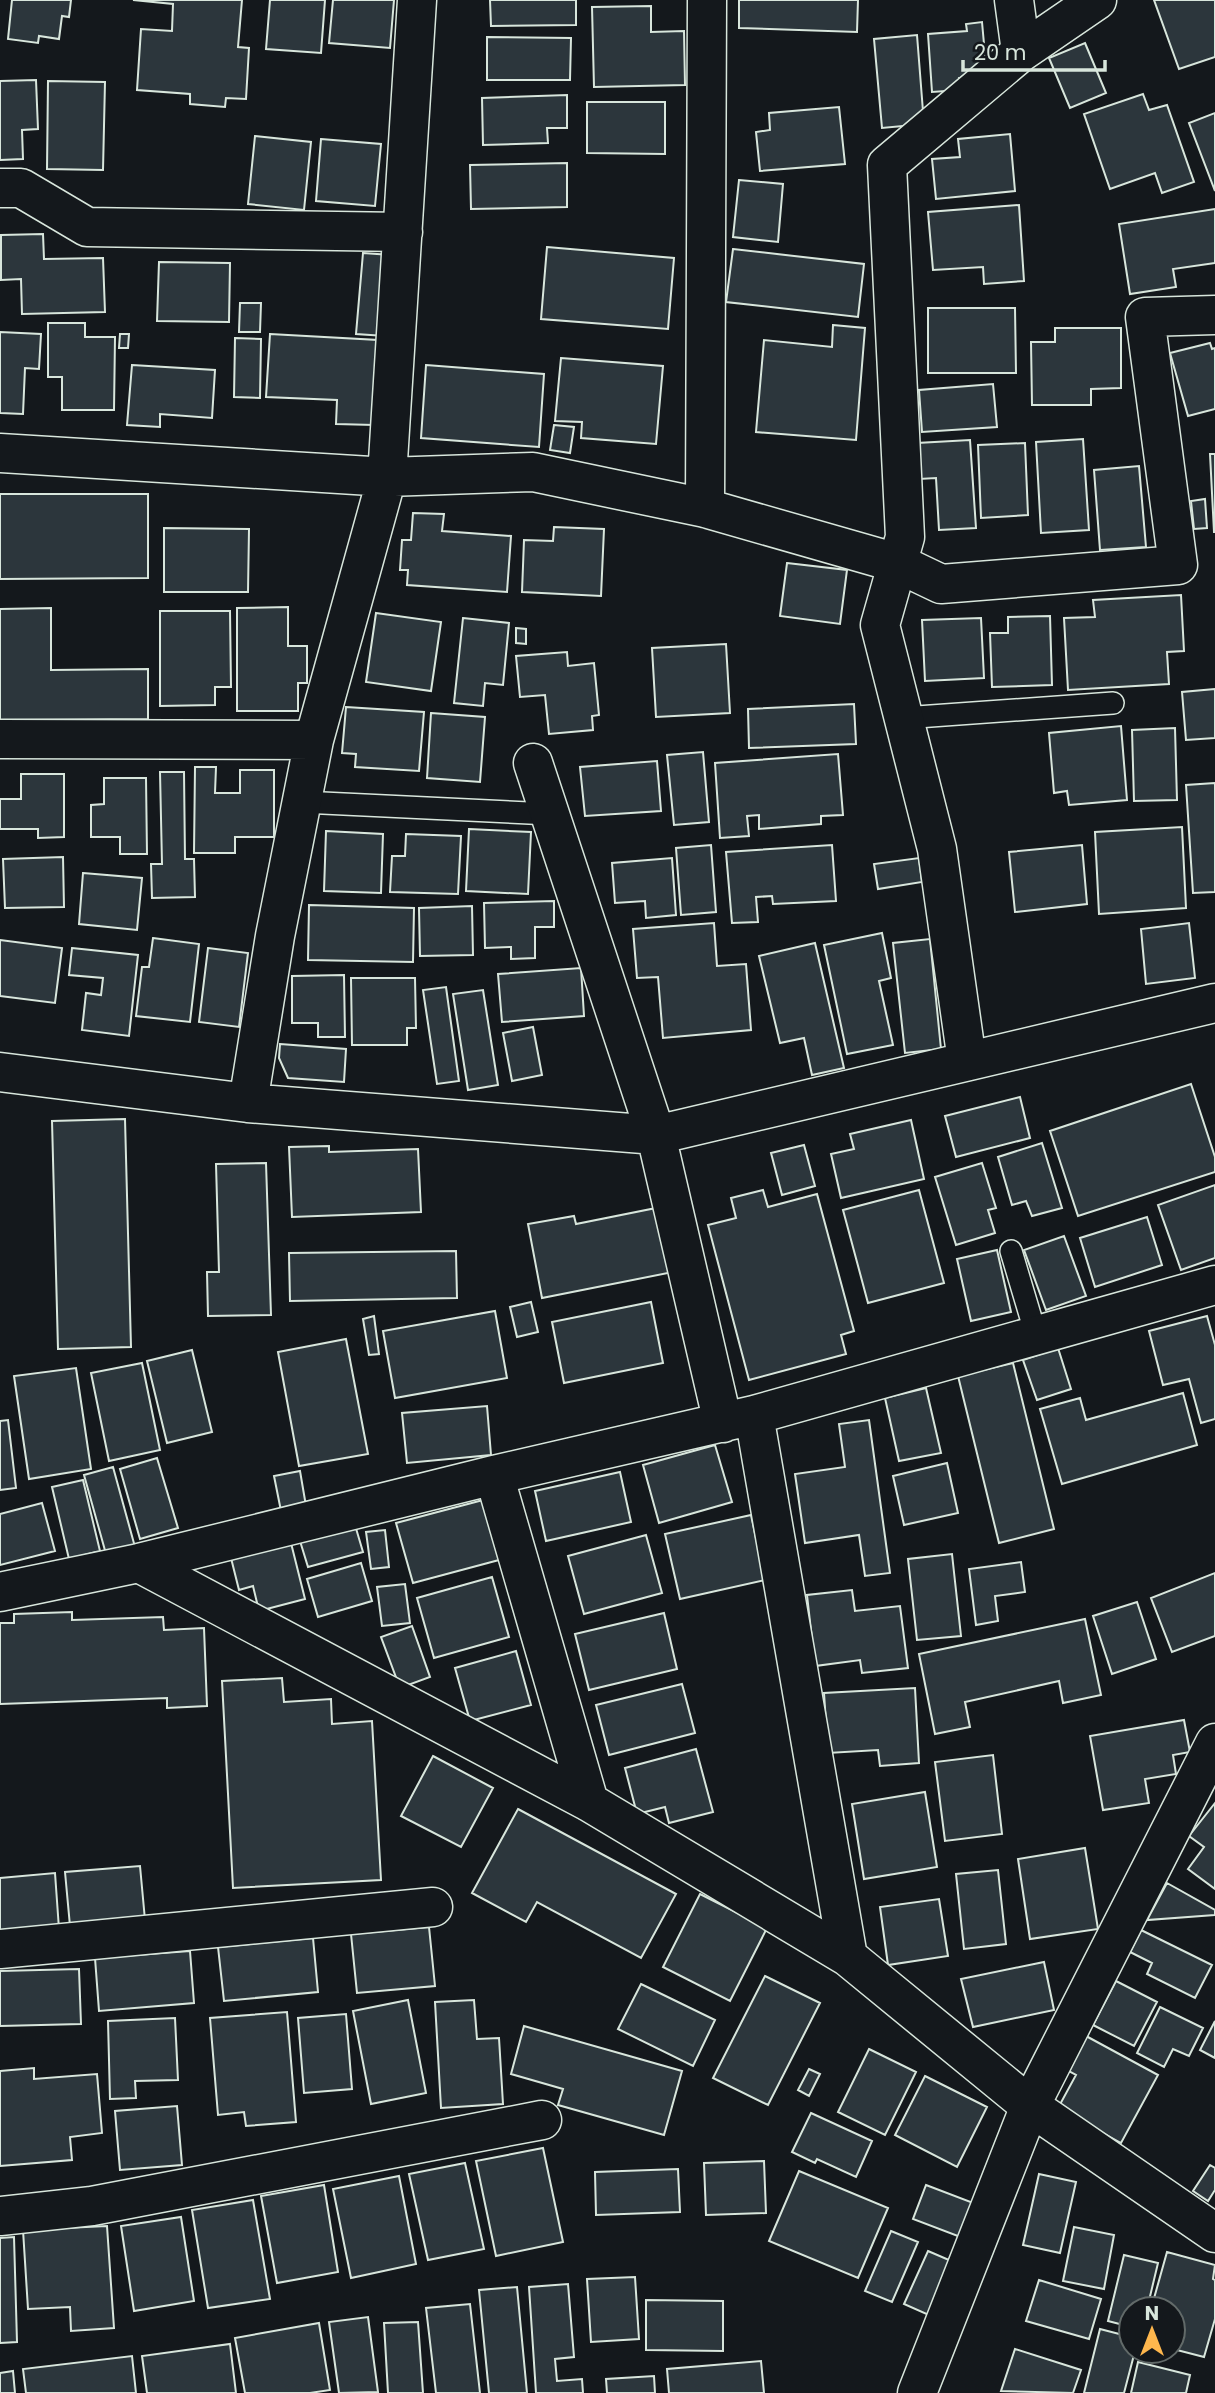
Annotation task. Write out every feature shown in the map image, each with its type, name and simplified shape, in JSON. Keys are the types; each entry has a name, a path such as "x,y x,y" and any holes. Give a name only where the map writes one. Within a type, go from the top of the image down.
{"street":[{"path":"248,1103 275,936 314,740 387,477 417,0"},
{"path":"705,508 707,0"},
{"path":"1014,0 1021,52"},
{"path":"967,1061 937,849 880,625 905,537 887,165 1021,52 1097,0"},
{"path":"0,188 22,187 87,227 403,232"},
{"path":"0,453 387,477 533,472 705,508 897,563 941,584 1178,565 1145,317 1215,315"},
{"path":"0,739 314,740"},
{"path":"533,763 656,1135 739,1419 848,1957"},
{"path":"0,1072 248,1103 656,1135 1215,1003"},
{"path":"0,1592 139,1563 494,1475 739,1419 1215,1285"},
{"path":"494,1475 589,1802"},
{"path":"139,1563 589,1802 848,1957 1030,2106 1215,2232"},
{"path":"918,2393 1030,2106 1215,1743"},
{"path":"0,1949 433,1907"},
{"path":"0,2216 92,2206 542,2120"}],"lane":[{"path":"903,718 1113,703"},
{"path":"302,802 550,814"},
{"path":"1012,1251 1035,1335"}],"building":[{"path":"12,0 71,0 69,17 62,16 59,39 39,36 38,43 8,39"},
{"path":"133,0 242,0 238,47 249,48 246,99 226,98 225,107 190,104 190,94 137,90 141,29 172,31 173,4"},
{"path":"270,0 325,0 321,53 266,49"},
{"path":"333,0 394,0 390,48 329,43"},
{"path":"490,0 576,0 576,25 491,26"},
{"path":"739,0 858,0 857,32 739,28"},
{"path":"1154,0 1215,0 1215,57 1179,69"},
{"path":"651,6 651,32 684,31 685,85 594,87 592,7"},
{"path":"982,22 986,66 973,76 959,78 960,90 932,92 928,34 967,31 966,24"},
{"path":"917,35 924,124 882,128 874,39"},
{"path":"487,37 571,38 570,80 487,80"},
{"path":"1085,43 1106,93 1070,108 1049,58"},
{"path":"36,80 38,129 22,130 23,159 0,160 0,81"},
{"path":"48,81 105,82 103,170 47,169"},
{"path":"1143,94 1149,110 1167,105 1194,182 1162,193 1155,173 1110,189 1084,114"},
{"path":"567,95 567,128 547,128 548,143 483,145 482,98"},
{"path":"587,102 665,102 665,154 587,153"},
{"path":"839,107 845,164 760,171 756,132 770,130 769,113"},
{"path":"1215,113 1215,191 1189,123"},
{"path":"1010,134 1015,191 936,199 932,159 960,157 958,139"},
{"path":"255,136 311,142 304,210 248,204"},
{"path":"321,139 381,144 375,206 316,201"},
{"path":"567,163 567,207 471,209 470,165"},
{"path":"739,180 783,184 778,242 733,237"},
{"path":"1019,205 1024,281 984,284 983,267 933,270 928,212"},
{"path":"1215,209 1215,263 1173,269 1176,287 1130,294 1119,224"},
{"path":"43,234 44,259 103,258 105,312 22,314 21,279 1,280 1,235"},
{"path":"547,247 674,258 668,329 541,319"},
{"path":"733,249 864,264 858,317 726,302"},
{"path":"363,253 391,255 385,336 356,334"},
{"path":"159,262 230,263 229,322 157,321"},
{"path":"240,303 261,303 260,332 239,332"},
{"path":"928,308 1015,308 1016,373 928,373"},
{"path":"48,323 85,323 85,337 115,337 114,410 62,410 62,377 48,377"},
{"path":"833,325 865,328 856,440 756,432 764,340 832,347"},
{"path":"1055,328 1121,328 1121,388 1091,389 1091,405 1032,405 1031,342 1055,342"},
{"path":"0,332 41,334 39,369 25,368 23,414 0,413"},
{"path":"120,334 129,334 128,348 119,348"},
{"path":"270,334 378,340 374,425 336,424 337,400 266,397"},
{"path":"235,338 261,339 260,398 234,397"},
{"path":"1210,343 1212,349 1215,348 1215,409 1188,416 1170,353"},
{"path":"561,358 663,366 656,444 581,438 582,422 555,421"},
{"path":"132,365 215,370 212,418 160,414 160,427 127,425"},
{"path":"426,365 544,374 539,447 421,438"},
{"path":"993,384 997,427 922,432 919,390"},
{"path":"554,425 574,427 570,453 550,450"},
{"path":"1083,439 1089,530 1041,533 1036,442"},
{"path":"970,440 976,528 939,530 936,478 919,479 917,443"},
{"path":"1025,443 1028,515 981,518 978,445"},
{"path":"1210,454 1215,454 1215,532 1214,532"},
{"path":"1139,466 1146,547 1100,550 1094,470"},
{"path":"0,494 148,494 148,578 0,579"},
{"path":"1205,499 1207,528 1194,529 1191,501"},
{"path":"413,513 444,514 442,531 511,536 507,592 407,585 408,570 400,570 402,540 411,540"},
{"path":"554,527 604,529 601,596 522,592 524,540 553,541"},
{"path":"164,528 249,529 248,592 164,592"},
{"path":"787,563 847,570 840,624 780,616"},
{"path":"1181,595 1184,651 1167,652 1169,684 1068,690 1064,618 1095,617 1093,600"},
{"path":"288,607 288,646 307,646 307,683 298,683 298,711 237,711 237,608"},
{"path":"51,608 51,670 148,669 148,719 0,720 0,609"},
{"path":"160,611 230,611 231,687 215,687 215,705 160,706"},
{"path":"376,613 441,622 431,691 366,682"},
{"path":"1050,616 1052,685 992,687 990,633 1008,633 1008,617"},
{"path":"463,618 509,623 503,685 485,683 483,706 454,703"},
{"path":"981,618 984,678 925,681 922,620"},
{"path":"516,628 526,629 526,644 516,643"},
{"path":"726,644 730,713 656,717 652,648"},
{"path":"567,652 568,666 594,663 599,715 592,716 593,730 549,734 545,695 520,697 516,656"},
{"path":"1215,689 1215,738 1186,740 1182,692"},
{"path":"854,704 856,744 749,748 748,709"},
{"path":"346,707 424,712 419,771 355,767 356,754 342,753"},
{"path":"431,713 485,717 480,782 427,778"},
{"path":"1121,726 1127,800 1069,805 1067,791 1054,793 1049,733"},
{"path":"1175,728 1177,800 1134,801 1132,730"},
{"path":"703,752 709,822 674,825 667,755"},
{"path":"838,754 843,815 821,816 821,824 759,829 759,815 747,816 749,836 720,838 715,763"},
{"path":"657,761 661,811 585,816 580,767"},
{"path":"195,767 216,767 215,793 240,793 240,770 274,770 274,837 235,837 235,853 194,853"},
{"path":"160,772 184,772 185,859 194,859 195,897 152,898 151,864 162,864"},
{"path":"21,774 64,774 64,837 38,838 38,829 0,829 0,799 21,799"},
{"path":"104,778 146,778 147,854 120,854 120,837 91,837 91,805 104,804"},
{"path":"1215,783 1215,892 1193,893 1186,785"},
{"path":"1182,827 1186,908 1099,914 1095,832"},
{"path":"469,829 531,832 528,894 466,891"},
{"path":"326,831 383,834 381,893 324,891"},
{"path":"406,834 461,836 458,894 390,892 392,856 405,856"},
{"path":"711,845 716,912 681,915 676,848"},
{"path":"832,845 836,901 773,904 772,896 756,897 758,922 732,923 726,852"},
{"path":"1082,845 1087,904 1015,912 1009,852"},
{"path":"63,857 64,907 5,908 3,859"},
{"path":"672,858 676,915 646,918 645,901 615,903 612,863"},
{"path":"919,858 922,882 878,889 874,864"},
{"path":"83,873 142,878 137,930 79,924"},
{"path":"554,901 554,927 535,927 535,958 511,959 511,947 485,948 484,903"},
{"path":"309,905 414,908 413,962 308,960"},
{"path":"472,906 473,955 420,956 419,908"},
{"path":"714,923 717,966 746,964 751,1030 663,1038 658,977 637,978 633,929"},
{"path":"1189,923 1195,978 1146,984 1141,929"},
{"path":"882,933 891,978 879,981 893,1045 847,1054 824,945"},
{"path":"153,938 199,944 190,1022 136,1016 142,967 149,967"},
{"path":"930,939 941,1049 905,1053 893,943"},
{"path":"0,940 62,948 55,1003 0,996"},
{"path":"815,943 844,1068 812,1075 804,1038 780,1043 759,956"},
{"path":"72,948 138,955 129,1036 82,1030 86,993 101,995 103,978 69,975"},
{"path":"208,948 248,953 239,1027 199,1022"},
{"path":"581,968 584,1016 502,1022 498,974"},
{"path":"344,975 345,1037 318,1037 318,1023 292,1023 292,976"},
{"path":"351,978 415,978 416,1028 407,1028 407,1045 352,1045"},
{"path":"446,987 459,1081 437,1084 423,990"},
{"path":"483,990 498,1085 468,1090 453,994"},
{"path":"533,1027 542,1075 512,1081 503,1033"},
{"path":"280,1044 346,1049 344,1082 288,1078 279,1058"},
{"path":"1191,1084 1215,1157 1215,1172 1078,1216 1050,1131"},
{"path":"1020,1097 1030,1138 956,1157 945,1116"},
{"path":"125,1119 131,1347 58,1349 52,1121"},
{"path":"911,1120 924,1179 841,1198 831,1154 854,1149 850,1134"},
{"path":"1042,1143 1062,1208 1032,1216 1026,1201 1012,1205 998,1157"},
{"path":"804,1145 815,1186 782,1195 771,1153"},
{"path":"329,1146 329,1152 418,1149 421,1212 292,1217 289,1147"},
{"path":"266,1163 271,1315 208,1316 207,1272 219,1272 216,1164"},
{"path":"982,1163 996,1208 988,1210 995,1233 956,1245 935,1177"},
{"path":"1215,1185 1215,1258 1181,1270 1158,1205"},
{"path":"763,1190 768,1207 817,1194 854,1331 841,1335 846,1354 749,1380 708,1225 736,1218 731,1198"},
{"path":"919,1190 944,1283 868,1303 843,1210"},
{"path":"661,1207 673,1272 542,1298 528,1224 574,1216 576,1224"},
{"path":"1147,1217 1162,1265 1095,1287 1080,1238"},
{"path":"1064,1236 1086,1296 1046,1310 1024,1250"},
{"path":"997,1250 1011,1312 971,1321 957,1259"},
{"path":"456,1251 457,1298 290,1301 289,1253"},
{"path":"531,1302 538,1332 517,1337 510,1307"},
{"path":"651,1302 663,1363 564,1383 552,1322"},
{"path":"495,1311 507,1378 395,1398 383,1331"},
{"path":"374,1316 379,1354 369,1355 363,1319"},
{"path":"1207,1316 1215,1345 1215,1419 1201,1423 1189,1379 1163,1385 1149,1331"},
{"path":"346,1339 368,1454 299,1466 278,1352"},
{"path":"1058,1348 1071,1389 1037,1400 1023,1360"},
{"path":"192,1350 212,1432 167,1443 147,1361"},
{"path":"142,1363 160,1450 109,1461 91,1373"},
{"path":"1013,1363 1054,1529 999,1543 958,1376"},
{"path":"76,1368 91,1469 29,1479 14,1376"},
{"path":"926,1388 941,1453 899,1461 885,1398"},
{"path":"1183,1393 1197,1445 1062,1484 1040,1409 1080,1398 1086,1420"},
{"path":"487,1406 491,1455 407,1463 402,1413"},
{"path":"8,1420 16,1488 0,1490 0,1421"},
{"path":"869,1420 890,1573 865,1576 859,1535 805,1543 795,1474 845,1467 839,1424"},
{"path":"715,1445 732,1502 659,1523 643,1465"},
{"path":"157,1458 178,1528 140,1539 120,1469"},
{"path":"947,1463 958,1513 904,1525 893,1476"},
{"path":"113,1467 135,1547 106,1554 84,1475"},
{"path":"300,1471 306,1506 281,1511 274,1476"},
{"path":"620,1472 631,1522 546,1541 535,1491"},
{"path":"83,1480 100,1551 69,1559 52,1487"},
{"path":"483,1500 499,1560 413,1583 396,1523"},
{"path":"42,1503 55,1551 0,1565 0,1514"},
{"path":"751,1515 765,1580 680,1599 665,1534"},
{"path":"355,1525 363,1552 308,1567 300,1541"},
{"path":"385,1530 389,1567 371,1569 366,1532"},
{"path":"646,1535 662,1593 584,1614 568,1556"},
{"path":"291,1543 305,1599 259,1611 253,1586 239,1590 231,1558"},
{"path":"952,1554 961,1636 917,1640 908,1559"},
{"path":"1021,1562 1025,1592 995,1596 998,1621 976,1625 969,1569"},
{"path":"361,1563 372,1601 318,1617 307,1579"},
{"path":"1215,1573 1215,1636 1172,1652 1151,1598"},
{"path":"492,1577 509,1637 434,1658 417,1598"},
{"path":"405,1584 410,1623 382,1626 377,1587"},
{"path":"852,1590 855,1611 900,1606 908,1668 862,1673 860,1660 815,1666 807,1595"},
{"path":"1137,1602 1156,1659 1112,1674 1093,1616"},
{"path":"72,1612 72,1620 163,1617 164,1630 204,1628 207,1706 167,1708 167,1698 0,1704 0,1623 14,1623 14,1614"},
{"path":"664,1613 677,1669 589,1690 575,1634"},
{"path":"1085,1619 1101,1695 1063,1703 1059,1681 965,1702 970,1727 935,1734 919,1654"},
{"path":"412,1626 430,1677 400,1688 381,1637"},
{"path":"516,1651 531,1705 470,1721 455,1668"},
{"path":"282,1678 284,1702 331,1699 332,1724 372,1721 381,1880 233,1888 222,1681"},
{"path":"682,1684 695,1733 609,1755 596,1705"},
{"path":"915,1688 919,1763 880,1766 878,1750 828,1753 824,1693"},
{"path":"1184,1720 1190,1752 1173,1755 1176,1774 1145,1779 1149,1803 1103,1810 1090,1736"},
{"path":"696,1749 713,1812 669,1823 665,1807 637,1814 625,1768"},
{"path":"993,1755 1002,1834 945,1841 935,1762"},
{"path":"433,1756 493,1788 461,1847 401,1816"},
{"path":"925,1792 937,1867 864,1879 852,1804"},
{"path":"1215,1803 1215,1889 1188,1869 1204,1847 1189,1836"},
{"path":"518,1809 676,1894 641,1958 537,1902 526,1922 472,1893"},
{"path":"1085,1848 1098,1929 1030,1939 1018,1859"},
{"path":"140,1866 145,1920 70,1926 65,1872"},
{"path":"998,1870 1006,1944 964,1949 956,1874"},
{"path":"55,1873 59,1929 0,1933 0,1878"},
{"path":"1167,1883 1215,1910 1215,1915 1147,1920"},
{"path":"700,1894 767,1928 730,2001 663,1967"},
{"path":"939,1899 948,1956 888,1965 880,1907"},
{"path":"429,1927 435,1986 357,1993 351,1934"},
{"path":"1141,1930 1212,1965 1195,1998 1147,1974 1152,1963 1130,1952"},
{"path":"313,1938 318,1992 224,2001 218,1947"},
{"path":"190,1951 194,2003 99,2011 95,1958"},
{"path":"1044,1962 1054,2010 973,2027 961,1979"},
{"path":"79,1969 81,2024 0,2026 0,1971"},
{"path":"765,1976 820,2003 768,2105 713,2078"},
{"path":"1116,1981 1157,2002 1134,2046 1093,2025"},
{"path":"641,1984 715,2020 693,2066 618,2029"},
{"path":"408,2000 426,2093 371,2104 353,2011"},
{"path":"474,2000 477,2039 499,2038 503,2104 441,2108 435,2002"},
{"path":"1160,2007 1203,2028 1189,2056 1173,2049 1164,2067 1137,2053"},
{"path":"287,2012 296,2122 246,2126 244,2112 218,2115 210,2018"},
{"path":"346,2014 352,2089 304,2093 298,2018"},
{"path":"175,2018 178,2080 135,2081 136,2098 110,2099 108,2021"},
{"path":"1215,2021 1215,2058 1200,2050"},
{"path":"524,2026 682,2071 664,2135 558,2105 563,2089 511,2074"},
{"path":"1086,2036 1158,2075 1121,2143 1058,2108 1076,2075 1067,2070"},
{"path":"869,2049 916,2072 885,2135 838,2112"},
{"path":"34,2068 34,2079 97,2074 102,2133 70,2137 72,2160 0,2166 0,2071"},
{"path":"809,2069 820,2074 809,2096 798,2090"},
{"path":"925,2076 987,2107 957,2167 895,2135"},
{"path":"177,2106 182,2165 120,2170 115,2111"},
{"path":"811,2113 872,2141 856,2177 817,2159 815,2163 792,2152"},
{"path":"543,2148 563,2242 496,2256 476,2161"},
{"path":"764,2161 766,2213 706,2215 704,2163"},
{"path":"465,2163 484,2249 428,2260 409,2174"},
{"path":"1210,2165 1215,2168 1215,2190 1208,2201 1193,2191"},
{"path":"678,2169 680,2212 596,2215 595,2172"},
{"path":"799,2171 888,2208 858,2278 769,2241"},
{"path":"1039,2174 1076,2182 1060,2253 1023,2245"},
{"path":"399,2176 416,2264 351,2278 333,2189"},
{"path":"324,2185 338,2272 277,2283 261,2196"},
{"path":"926,2185 976,2204 963,2238 913,2219"},
{"path":"253,2200 270,2299 208,2308 192,2210"},
{"path":"181,2217 194,2301 134,2311 121,2226"},
{"path":"107,2226 114,2328 71,2331 70,2307 28,2309 23,2230"},
{"path":"1074,2227 1114,2235 1104,2289 1063,2281"},
{"path":"891,2231 918,2242 892,2302 865,2291"},
{"path":"14,2237 17,2342 0,2343 0,2238"},
{"path":"928,2251 956,2263 931,2316 904,2304"},
{"path":"1167,2252 1215,2265 1215,2319 1204,2357 1187,2353 1187,2295 1155,2295"},
{"path":"1124,2255 1158,2263 1150,2295 1117,2295 1117,2323 1108,2321"},
{"path":"635,2277 639,2339 591,2342 587,2279"},
{"path":"1039,2280 1101,2299 1089,2339 1026,2321"},
{"path":"568,2284 574,2357 555,2359 557,2381 582,2379 583,2393 536,2393 529,2287"},
{"path":"517,2287 527,2393 489,2393 479,2290"},
{"path":"646,2300 723,2301 723,2351 646,2350"},
{"path":"470,2304 480,2393 436,2393 426,2308"},
{"path":"368,2317 378,2392 339,2393 329,2322"},
{"path":"418,2322 423,2393 388,2393 384,2323"},
{"path":"319,2323 330,2390 310,2393 245,2393 235,2338"},
{"path":"1100,2329 1117,2333 1117,2365 1131,2365 1124,2393 1084,2393"},
{"path":"230,2344 236,2393 147,2393 142,2356"},
{"path":"1015,2349 1081,2370 1073,2393 1001,2391"},
{"path":"132,2356 136,2393 26,2393 23,2369"},
{"path":"761,2361 764,2393 669,2393 667,2369"},
{"path":"1137,2365 1150,2365 1190,2375 1186,2393 1131,2393"},
{"path":"13,2371 15,2393 0,2393 0,2373"},
{"path":"654,2376 655,2393 607,2393 606,2379"}]}
